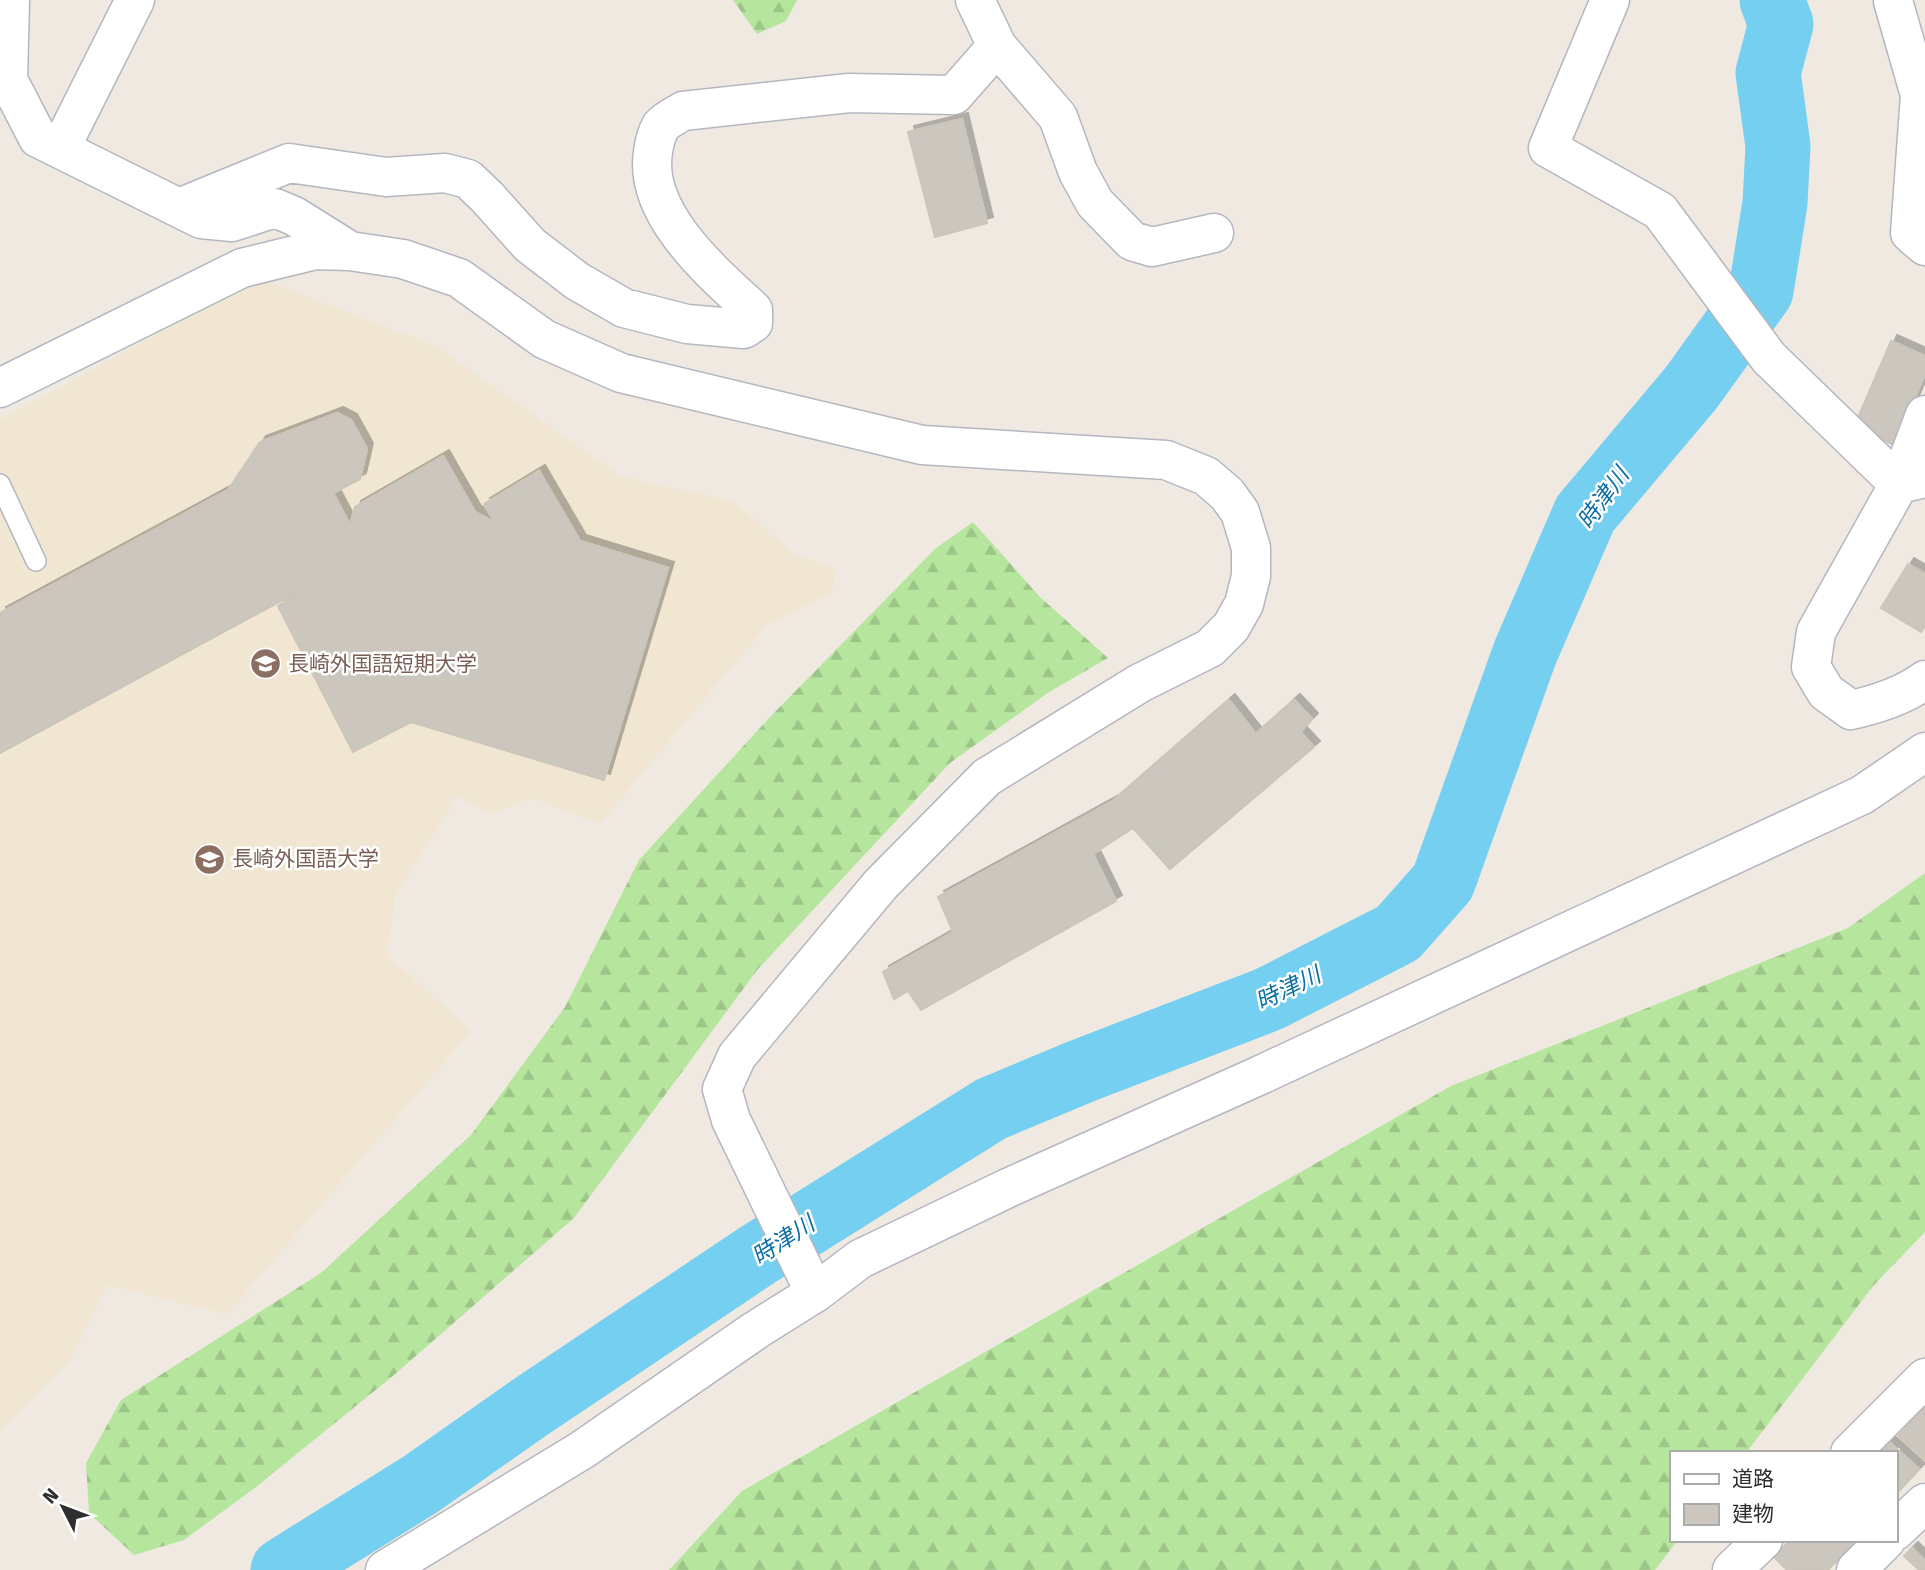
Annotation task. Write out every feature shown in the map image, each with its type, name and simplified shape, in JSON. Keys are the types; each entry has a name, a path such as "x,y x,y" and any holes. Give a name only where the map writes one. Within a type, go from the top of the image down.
{"street":[{"path":"10,0 8,80 38,138 201,219 232,222 275,208 295,216 350,251"},
{"path":"96,76 96,53 105,0"},
{"path":"60,149 135,0"},
{"path":"975,0 997,46 1058,117 1078,172 1094,203 1132,241 1152,247 1214,233"},
{"path":"1611,0 1548,148 1660,211 1769,358 1912,481"},
{"path":"1893,1 1920,95 1910,233 1925,246"},
{"path":"179,208 289,163 386,177 445,173 468,179 488,197 530,245 577,281 624,308 687,324 744,329 753,323 753,310 704,264 676,228 657,196 650,168 654,143 662,125 684,111 849,93 954,95 997,46"},
{"path":"0,388 242,268 315,250 350,251 403,259 459,278 544,339 621,373 922,445 1166,460 1206,476 1227,494 1240,512 1251,548 1251,576 1244,604 1231,627 1210,648 1140,683 987,777 881,884 737,1056 722,1089 731,1120 815,1293"},
{"path":"1925,415 1912,481 1816,632 1811,667 1826,692 1851,710 1877,704 1913,689 1925,680"},
{"path":"385,1570 582,1450 756,1330 815,1293 860,1259 1010,1187 1256,1077 1862,795 1925,752"},
{"path":"1852,1451 1925,1378"},
{"path":"1897,1529 1925,1503"},
{"path":"1732,1570 1761,1542"},
{"path":"1856,1570 1884,1542"}],"lane":[{"path":"0,484 36,561"}],"shaded area":[{"name":"長崎外国語大学","path":"259,278 437,347 620,476 733,502 797,556 836,569 831,593 767,625 600,823 531,798 492,814 457,796 395,896 387,955 471,1031 227,1314 107,1285 70,1360 0,1431 0,420"}],"green space":[{"path":"733,0 797,0 786,21 757,34"},
{"path":"973,522 1040,597 1108,658 1049,692 950,763 758,969 574,1218 394,1375 256,1487 184,1540 134,1555 89,1513 86,1463 121,1400 321,1273 471,1135 565,1007 639,860 770,717 936,548"},
{"path":"1925,873 1925,1232 1873,1286 1748,1451 1670,1451 1670,1542 1676,1542 1655,1570 669,1570 742,1491 1451,1086 1848,928"}],"building":[{"path":"962,119 987,223 935,237 908,132"},
{"path":"1891,341 1925,356 1925,374 1894,445 1854,427"},
{"path":"337,413 351,420 367,449 360,479 333,493 350,525 309,547 325,577 0,753 0,613 228,490 260,442"},
{"path":"443,456 475,512 495,523 484,504 539,471 580,541 668,568 604,780 411,722 353,752 278,606 325,577 309,547 350,525 355,507"},
{"path":"1908,564 1925,574 1925,626 1921,632 1881,608"},
{"path":"1229,700 1256,734 1294,700 1312,719 1300,732 1314,747 1170,869 1133,828 1093,854 1116,901 921,1010 908,991 894,999 883,972 953,932 938,897 1113,801"},
{"path":"1925,1406 1925,1460 1898,1436"},
{"path":"1889,1442 1919,1469 1897,1493 1897,1451 1881,1451"},
{"path":"1788,1542 1854,1542 1828,1570 1787,1570 1774,1557"},
{"path":"1912,1548 1925,1561 1925,1570 1919,1570 1904,1556"}],"waterway":[{"name":"時津川","path":"283,1570 421,1484 759,1254 991,1109 1269,999 1398,933 1443,882 1525,653 1585,514 1691,388 1761,291 1775,203 1778,146 1768,73 1781,24 1772,0"}],"place":[{"name":"長崎外国語短期大学","path":"265,664"},
{"name":"長崎外国語大学","path":"209,859"}]}
